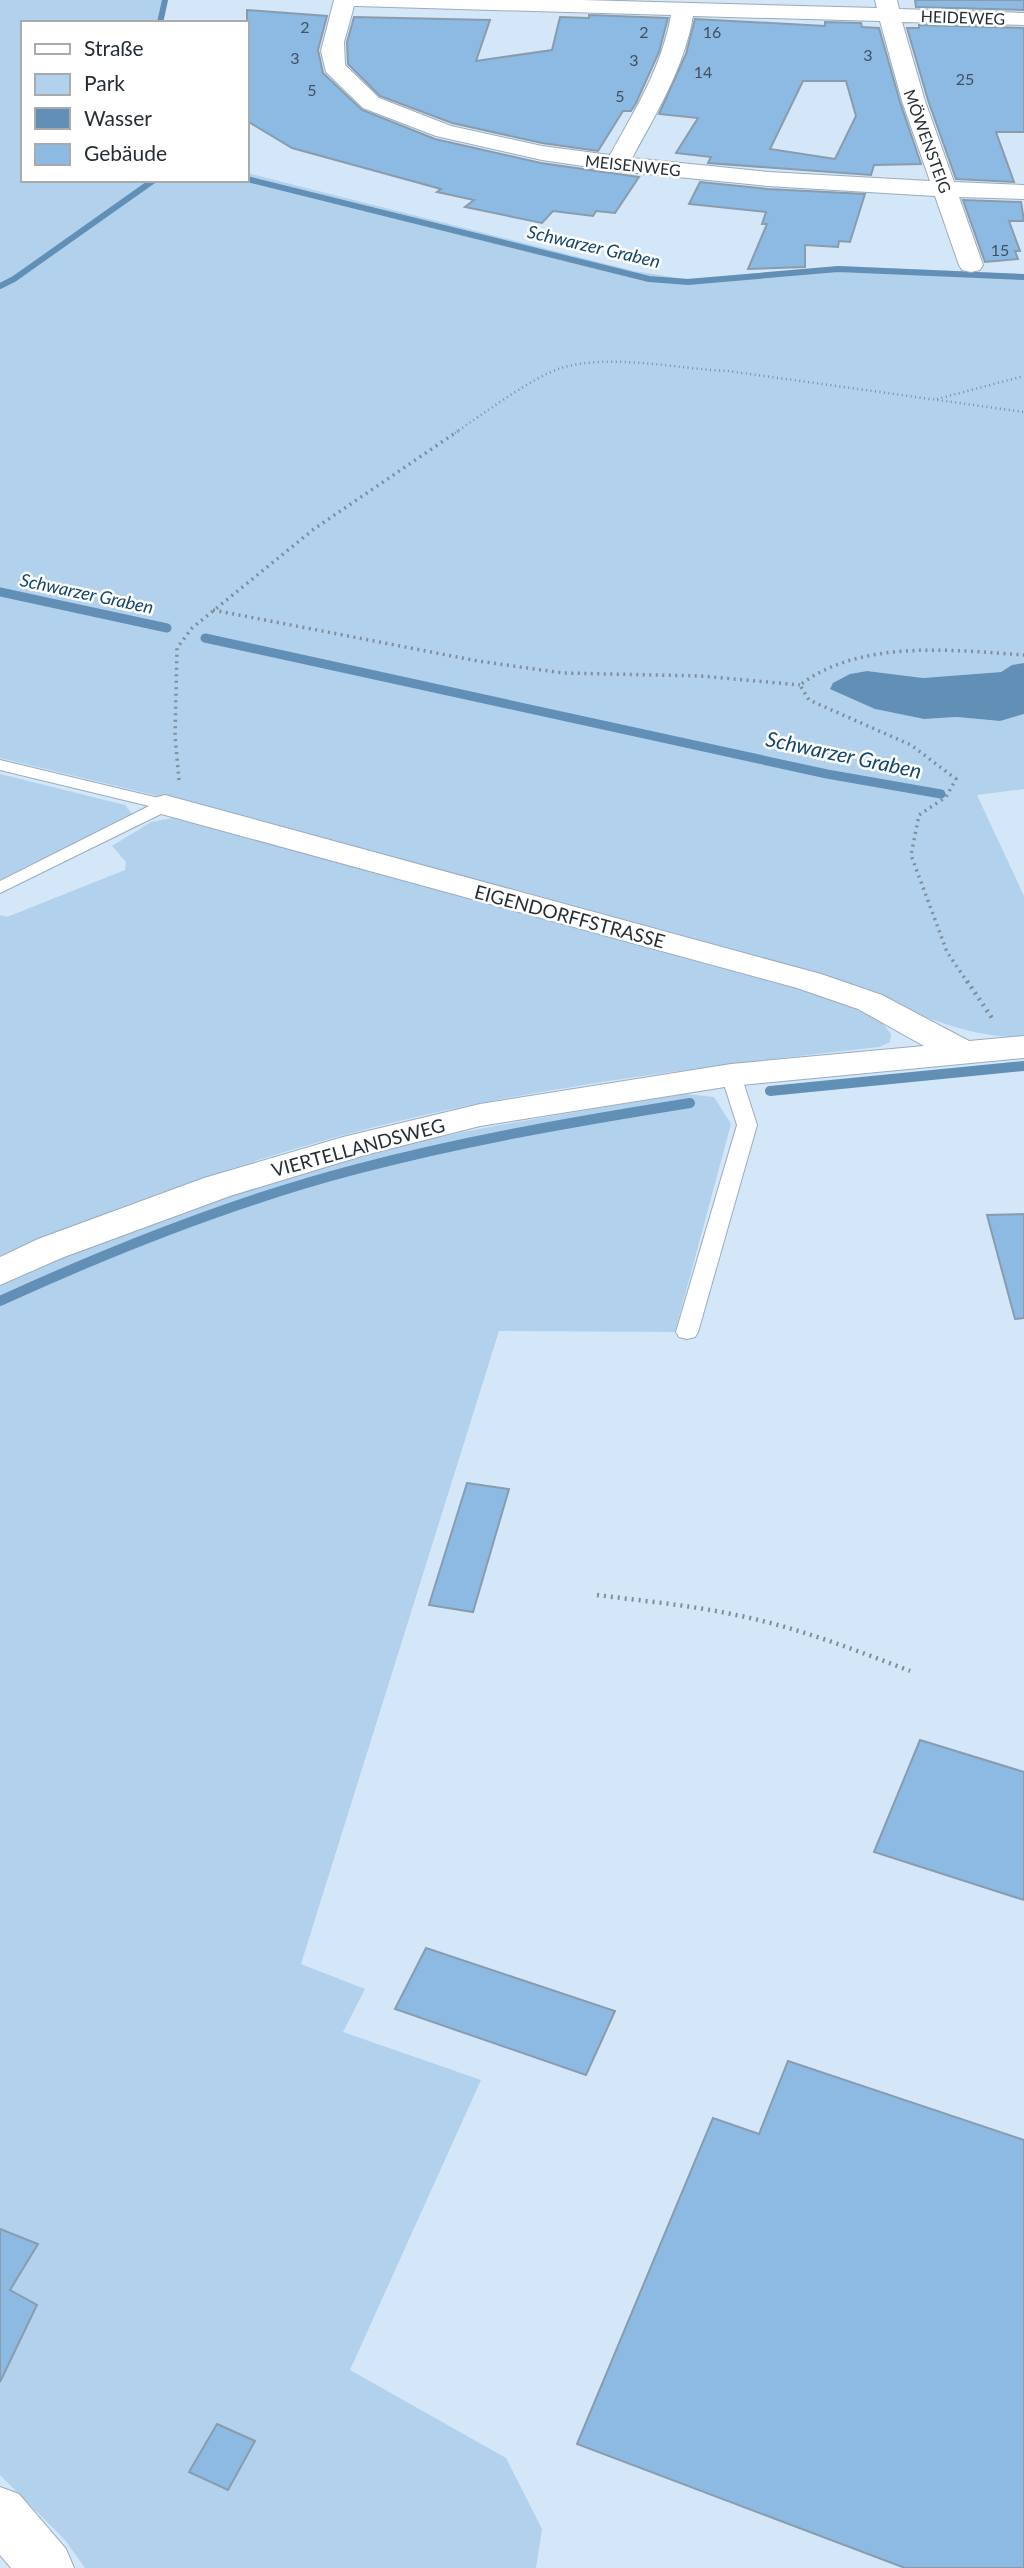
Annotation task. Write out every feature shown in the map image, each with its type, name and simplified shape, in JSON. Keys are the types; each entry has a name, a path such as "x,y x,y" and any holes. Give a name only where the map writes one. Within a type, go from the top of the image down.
{"street":[{"name":"MEISENWEG","path":"345,0 332,56 335,68 343,79 365,97 408,118 479,140 556,156 617,164 810,181 1024,192"},
{"name":"HEIDEWEG","path":"356,0 559,3 683,9 887,8 1024,19"},
{"name":"MÖWENSTEIG","path":"887,8 909,88 971,265"},
{"path":"617,164 661,84 677,46 683,9"},
{"name":"EIGENDORFFSTRASSE","path":"165,805 809,981 870,1002 964,1053"},
{"path":"964,1053 1018,1048"},
{"name":"VIERTELLANDSWEG","path":"0,1272 51,1248 204,1192 356,1145 480,1115 731,1075 964,1053"},
{"path":"0,2513 46,2568"}],"lane":[{"name":"EIGENDORFFSTRASSE","path":"0,765 165,805"},
{"path":"0,888 165,805"},
{"path":"687,1332 747,1125 731,1075"}],"path":[{"path":"165,805 180,794 175,736 177,648 192,628 314,529 501,402 558,369 578,364 626,361 1024,412"},
{"path":"934,400 1024,376"},
{"path":"213,610 478,661 563,673 701,676 800,685"},
{"path":"800,685 809,674 818,670 847,661 884,656 931,650 1024,655"},
{"path":"800,685 809,700 911,745 956,779 952,792 942,802 919,815 911,855 947,951 1018,1048"},
{"path":"597,1595 723,1613 779,1625 848,1645 910,1671"}],"green space":[{"path":"0,0 166,0 163,21 21,21 21,182 248,182 248,173 634,271 685,279 843,266 1024,274 1024,663 1012,665 1001,672 923,678 867,671 850,674 858,700 875,709 924,719 957,717 999,721 1024,714 1024,789 977,795 1024,896 1024,1036 997,1036 970,1031 183,802 0,758"},
{"path":"0,774 125,805 133,815 0,883"},
{"path":"173,818 827,997 880,1020 891,1034 890,1042 879,1047 706,1067 534,1093 366,1129 259,1160 154,1195 0,1257 0,915 7,917 125,870 126,862 112,846 151,822"},
{"path":"685,1094 714,1097 731,1124 675,1332 499,1331 301,1964 365,1989 343,2032 481,2080 350,2370 506,2458 542,2529 536,2568 85,2568 65,2540 0,2475 0,1286 158,1221 320,1167 462,1132"}],"water":[{"path":"1024,663 1024,714 1000,721 957,717 924,719 875,709 830,689 833,683 850,674 867,671 923,678 1001,672 1012,665"}],"building":[{"path":"915,0 1024,0 1024,10 916,7"},
{"path":"247,10 327,16 318,50 323,73 362,110 435,139 541,163 639,177 615,213 596,211 593,216 553,211 542,223 465,207 474,200 437,192 441,189 292,148 248,122"},
{"path":"589,15 668,18 659,52 636,103 631,111 623,111 598,151 542,143 452,123 380,96 348,64 347,42 354,17 490,20 476,61 552,50 560,17 589,18"},
{"path":"695,19 825,26 825,22 861,23 862,27 879,28 921,164 874,165 871,175 708,163 711,157 676,153 698,118 659,114 686,54","holes":["803,81 846,81 856,116 835,159 770,149"]},
{"path":"919,25 1024,28 1024,132 996,132 1014,182 956,179 928,100 907,28 919,28"},
{"path":"700,182 865,194 850,242 839,241 838,247 805,245 805,267 748,269 767,224 762,224 766,212 689,204"},
{"path":"963,200 1021,202 1024,221 1009,221 1020,251 1015,251 1018,259 985,262"},
{"path":"1024,1214 1024,1318 1015,1319 987,1215"},
{"path":"467,1483 509,1489 473,1612 429,1605"},
{"path":"920,1740 1024,1772 1024,1900 874,1852"},
{"path":"426,1948 615,2011 586,2075 395,2009"},
{"path":"788,2061 1024,2140 1024,2568 905,2568 577,2444 713,2118 759,2134"},
{"path":"0,2229 38,2244 10,2290 37,2305 0,2382"},
{"path":"217,2424 255,2441 228,2490 189,2472"}],"waterway":[{"path":"160,21 165,0"},
{"name":"Schwarzer Graben","path":"248,179 649,279 688,282 838,269 1024,277"},
{"name":"Schwarzer Graben","path":"0,286 14,279 151,182"},
{"name":"Schwarzer Graben","path":"0,592 167,628"},
{"name":"Schwarzer Graben","path":"205,638 827,774 941,794"},
{"path":"770,1091 1024,1066"},
{"path":"0,1301 176,1227 311,1182 481,1140 690,1103"}]}
